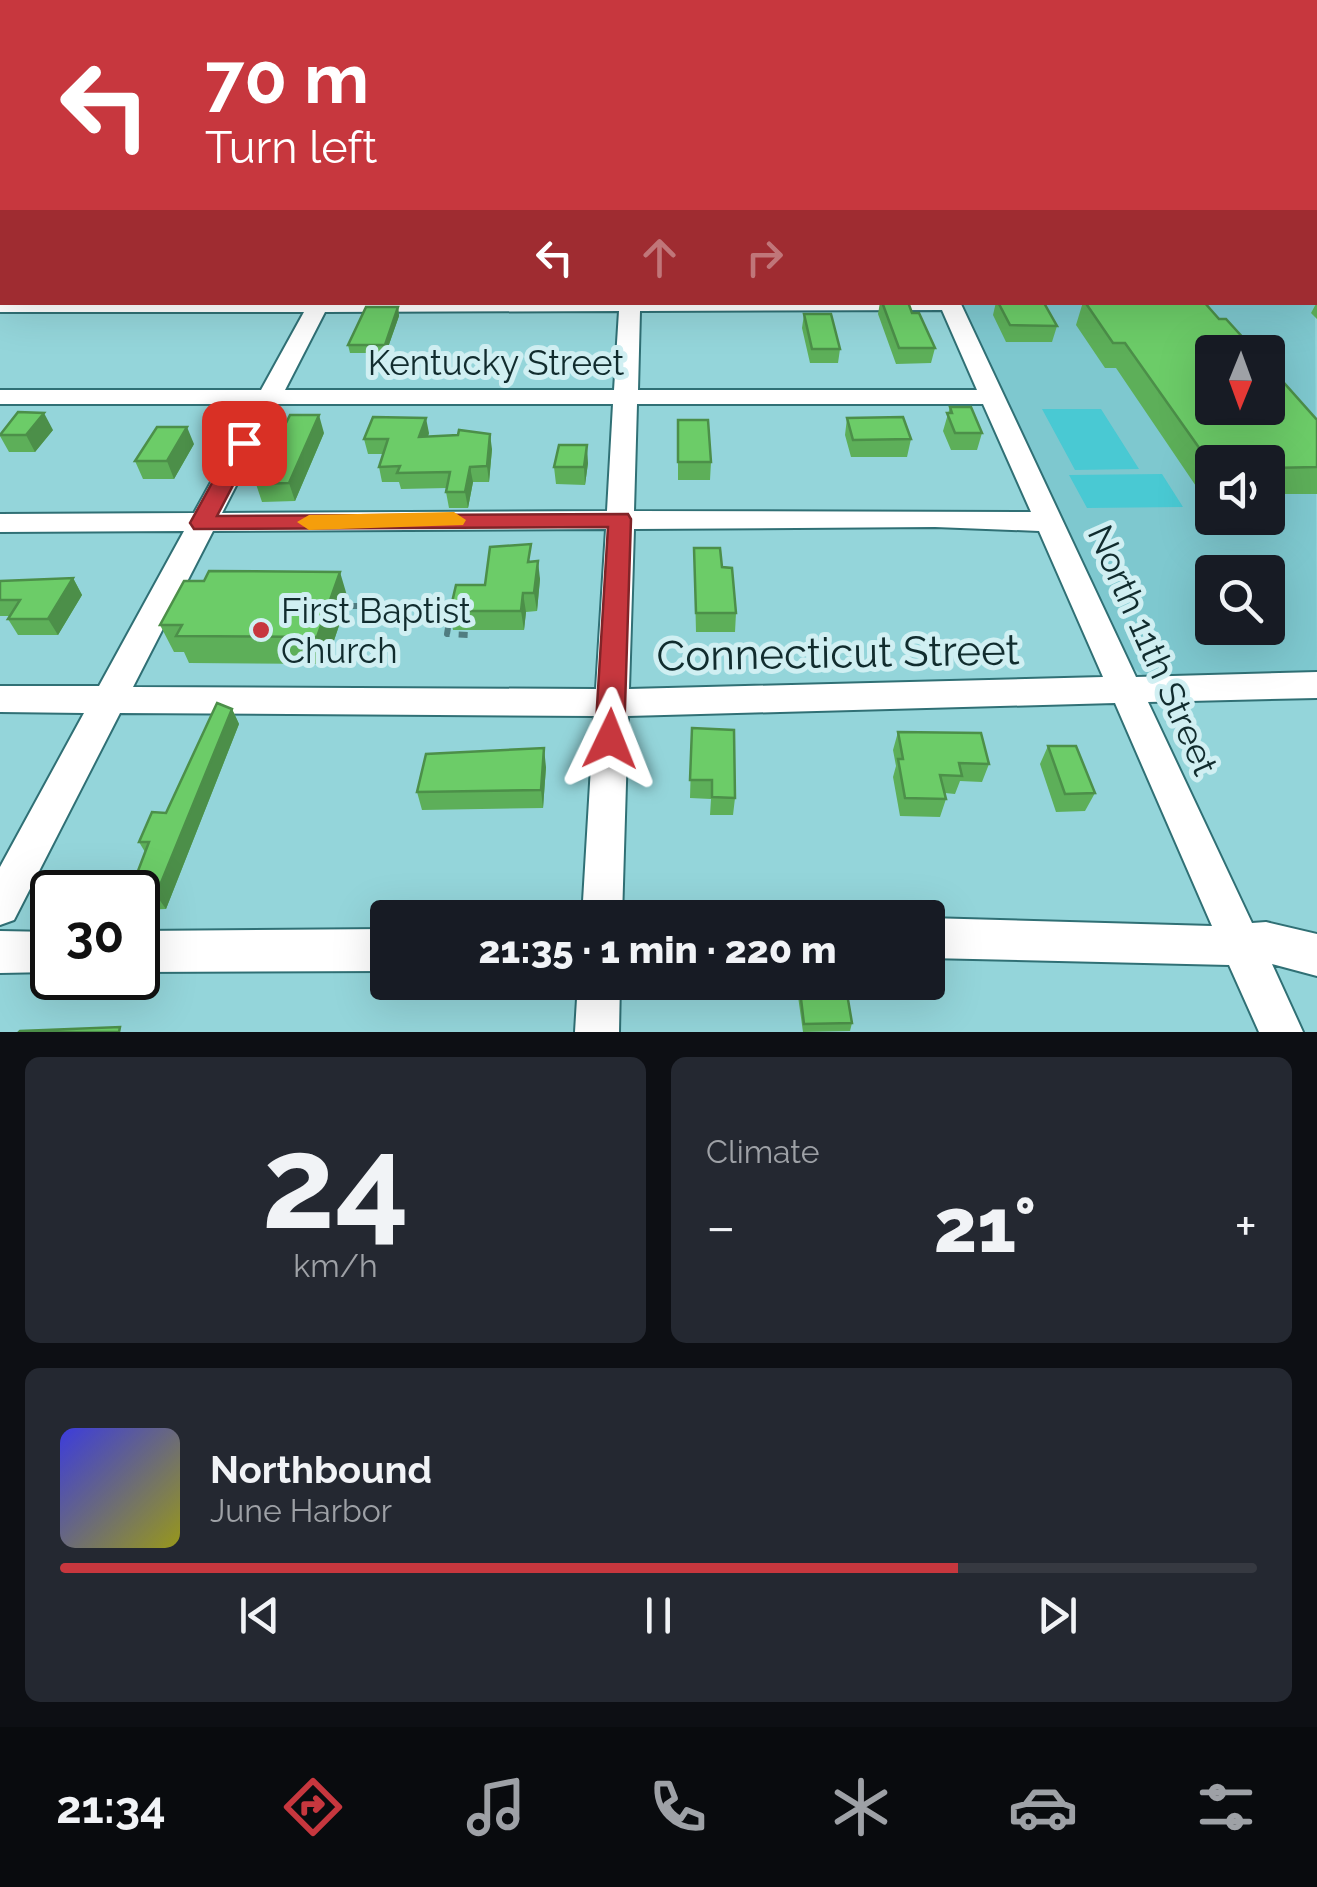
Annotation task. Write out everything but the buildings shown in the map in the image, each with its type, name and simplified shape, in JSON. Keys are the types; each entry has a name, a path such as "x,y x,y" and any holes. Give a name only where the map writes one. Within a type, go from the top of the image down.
{"street":[{"path":"0,306 160,305"},
{"path":"0,906 318,305"},
{"path":"603,900 630,305"},
{"name":"North 11th Street","path":"950,305 1130,692 1281,1032"},
{"name":"Kentucky Street","path":"0,397 992,397"},
{"path":"0,523 934,518 1052,522"},
{"name":"Connecticut Street","path":"0,698 611,703 1317,685"},
{"path":"945,938 1213,946 1266,942 1317,955"},
{"path":"160,952 370,950"},
{"path":"0,952 30,952"},
{"path":"597,1032 598,1000"}],"path":[{"path":"352,606 452,604 446,634 469,635"}],"shaded area":[{"path":"961,305 1315,305 1317,677 1162,681 1144,676 1131,666"},
{"path":"1042,409 1101,409 1139,469 1075,470"},
{"path":"1162,474 1183,507 1087,508 1069,475"}],"slow traffic":[{"path":"309,522 454,520"}],"place":[{"name":"First Baptist Church","path":"261,630"}],"route":[{"path":"244,443 202,523 620,519 610,739"}]}
